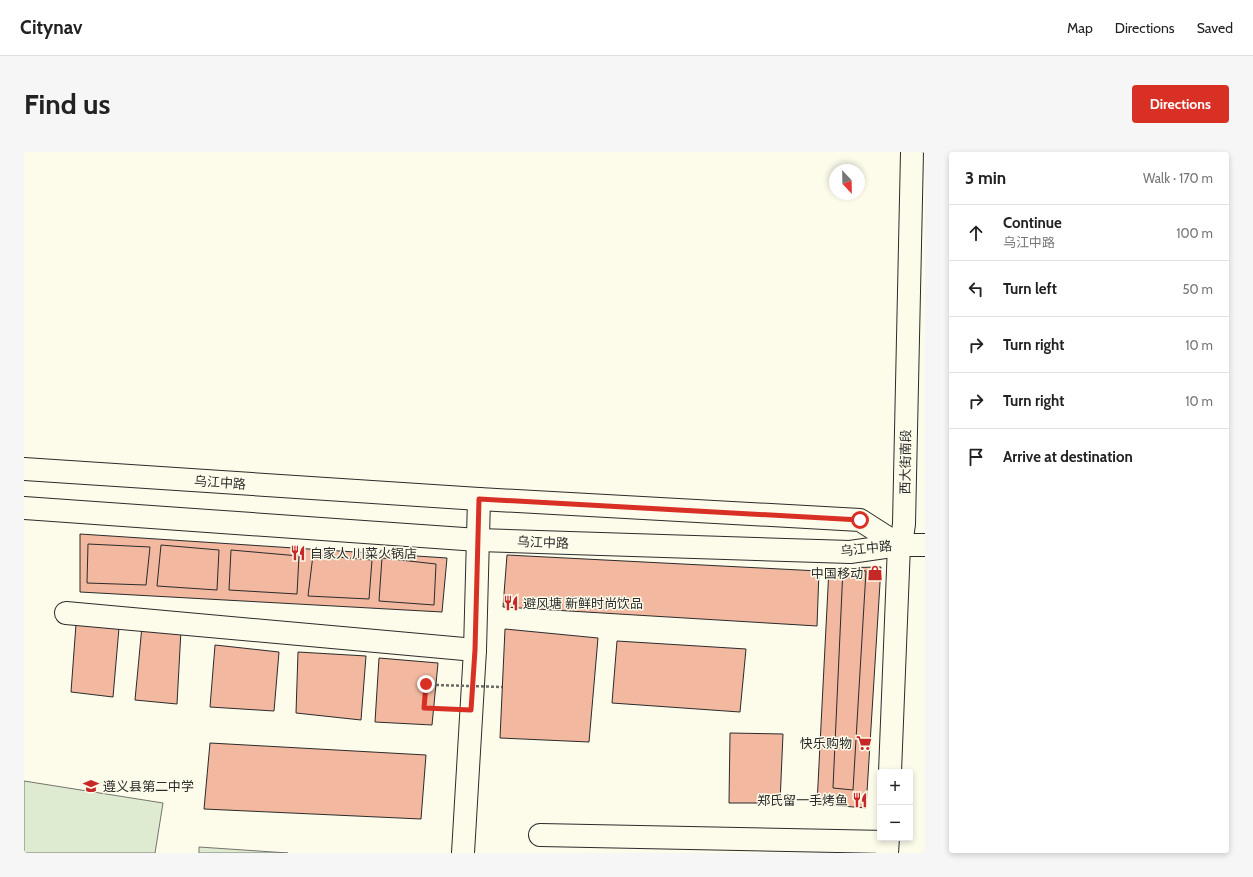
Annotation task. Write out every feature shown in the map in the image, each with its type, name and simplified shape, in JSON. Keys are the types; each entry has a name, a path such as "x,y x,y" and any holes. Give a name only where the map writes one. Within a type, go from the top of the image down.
{"main road":[{"name":"西大街南段","path":"890,769 899,545 904,524 912,152"},
{"name":"乌江中路","path":"24,469 479,499 860,520 899,545"},
{"path":"463,853 475,650 479,499"},
{"name":"乌江中路","path":"24,508 478,540 850,552 899,545"},
{"path":"899,545 925,545"},
{"path":"66,613 475,650"},
{"path":"540,835 887,844"}],"path":[{"path":"471,710 424,708 426,684 502,687"}],"green space":[{"path":"24,781 163,803 155,853 24,853"},
{"path":"199,847 288,853 199,853"}],"building":[{"path":"80,534 447,558 442,612 80,592"},
{"path":"88,544 150,547 146,585 87,583"},
{"path":"161,545 219,550 217,590 157,586"},
{"path":"231,550 299,556 297,594 229,590"},
{"path":"313,555 372,560 369,599 308,596"},
{"path":"507,555 819,571 817,626 503,607"},
{"path":"382,558 436,564 434,605 379,601"},
{"path":"881,567 866,808 817,804 829,568"},
{"path":"843,568 866,571 853,790 833,788"},
{"path":"76,624 119,628 113,697 71,692"},
{"path":"142,626 181,630 177,704 135,700"},
{"path":"505,629 598,638 589,742 500,738"},
{"path":"617,641 746,649 740,712 612,703"},
{"path":"215,645 279,652 274,711 210,707"},
{"path":"298,652 366,656 361,720 296,713"},
{"path":"379,658 438,663 432,725 375,722"},
{"path":"730,733 783,734 780,803 729,803"},
{"path":"210,743 426,755 421,819 204,809"}],"place":[{"name":"自家人 川菜火锅店","path":"298,553"},
{"name":"中国移动","path":"875,573"},
{"name":"避风塘 新鲜时尚饮品","path":"511,603"},
{"name":"快乐购物","path":"864,743"},
{"name":"遵义县第二中学","path":"91,786"},
{"name":"郑氏留一手烤鱼","path":"860,800"}],"route":[{"path":"426,684 424,708 471,710 475,650 479,499 860,520"}]}
